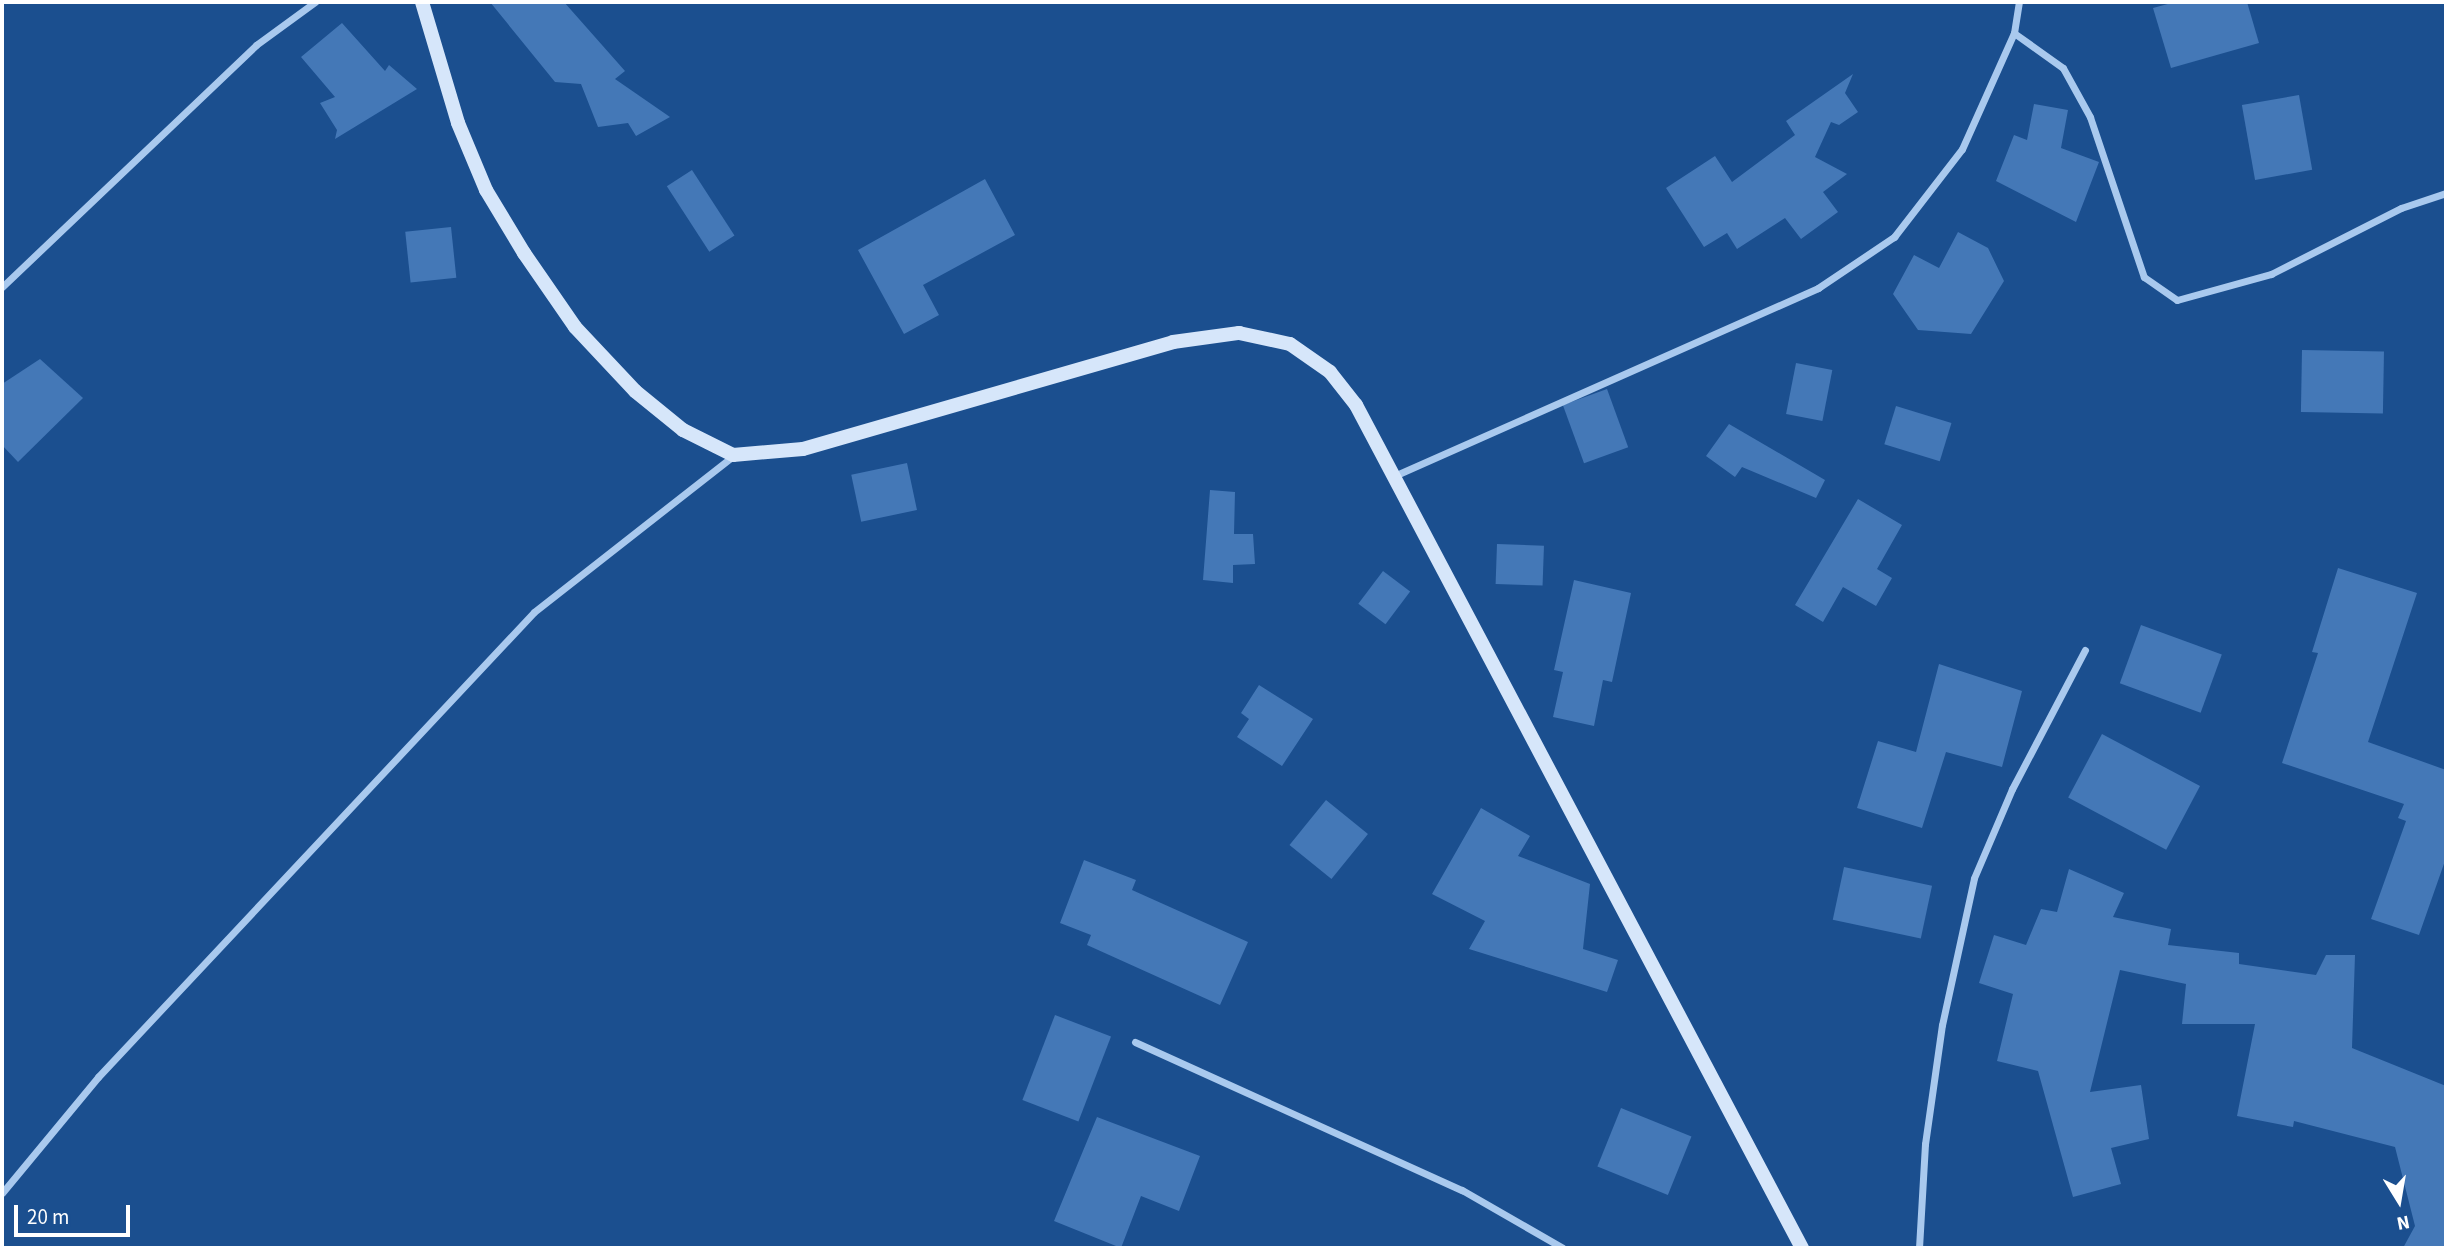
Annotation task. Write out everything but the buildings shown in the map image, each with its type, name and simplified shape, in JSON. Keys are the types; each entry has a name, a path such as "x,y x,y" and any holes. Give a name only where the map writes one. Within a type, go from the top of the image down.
{"street":[{"path":"2,287 256,45 315,2"},
{"path":"422,2 458,123 486,190 553,296 635,391 684,430 733,455 803,449 1173,342 1239,333 1290,344 1330,372 1356,405 1802,1248"},
{"path":"1394,476 1818,288 1894,237 1962,149 2014,33 2019,2"},
{"path":"2014,33 2063,68 2090,117 2144,277 2177,300 2271,274 2402,208 2446,192"},
{"path":"2,1193 98,1077 534,612 733,455"},
{"path":"1919,1248 1925,1144 1942,1025 1974,878 2012,789 2085,650"},
{"path":"1135,1042 1462,1191 1563,1248"}]}
